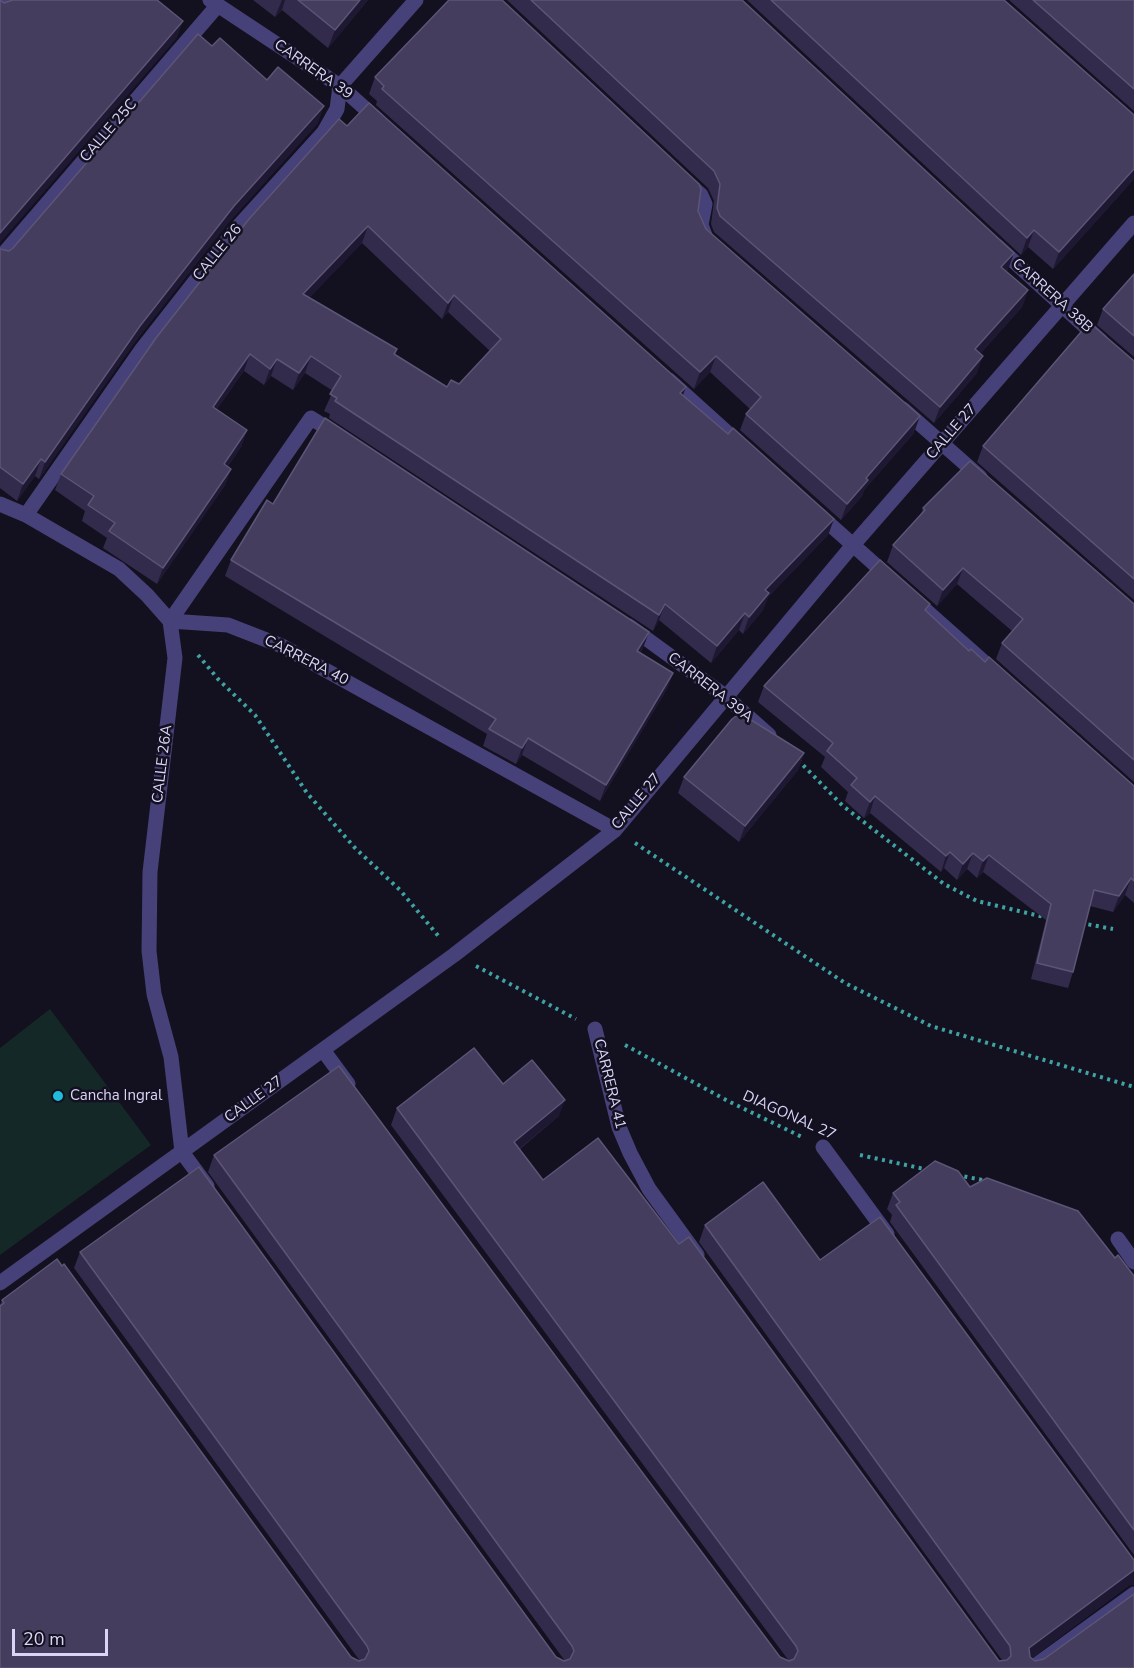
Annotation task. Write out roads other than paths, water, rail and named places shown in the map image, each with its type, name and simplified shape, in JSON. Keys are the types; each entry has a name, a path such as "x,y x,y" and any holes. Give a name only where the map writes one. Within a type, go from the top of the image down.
{"street":[{"path":"0,10 8,0"},
{"name":"CALLE 26","path":"26,515 142,349 236,229 324,132 337,109 340,86 416,0"},
{"name":"CARRERA 39","path":"214,2 340,86 393,134"},
{"name":"CALLE 25C","path":"0,258 214,2"},
{"path":"675,171 701,195 705,204 702,225 706,238 715,246"},
{"name":"CALLE 27","path":"0,1283 51,1253 182,1152 454,955 615,830 853,545 1060,305 1134,223"},
{"name":"CARRERA 38B","path":"983,233 1109,348"},
{"path":"658,371 756,458"},
{"path":"890,398 994,490"},
{"path":"0,504 26,515 119,569 170,621 311,418 351,444"},
{"path":"800,498 993,670"},
{"name":"CARRERA 39A","path":"618,618 725,696 798,760"},
{"name":"CARRERA 40","path":"170,621 228,625 282,646 615,830"},
{"name":"CALLE 26A","path":"170,621 175,658 150,872 149,951 154,994 171,1057 182,1152"},
{"name":"CARRERA 41","path":"595,1029 619,1127 630,1153 649,1189 704,1266"},
{"path":"323,1050 358,1098"},
{"path":"823,1147 894,1243"},
{"path":"182,1152 217,1200"},
{"path":"1118,1239 1134,1262"},
{"path":"1032,1668 1134,1594"}],"place":[{"name":"Cancha Ingral","path":"58,1096"}]}
